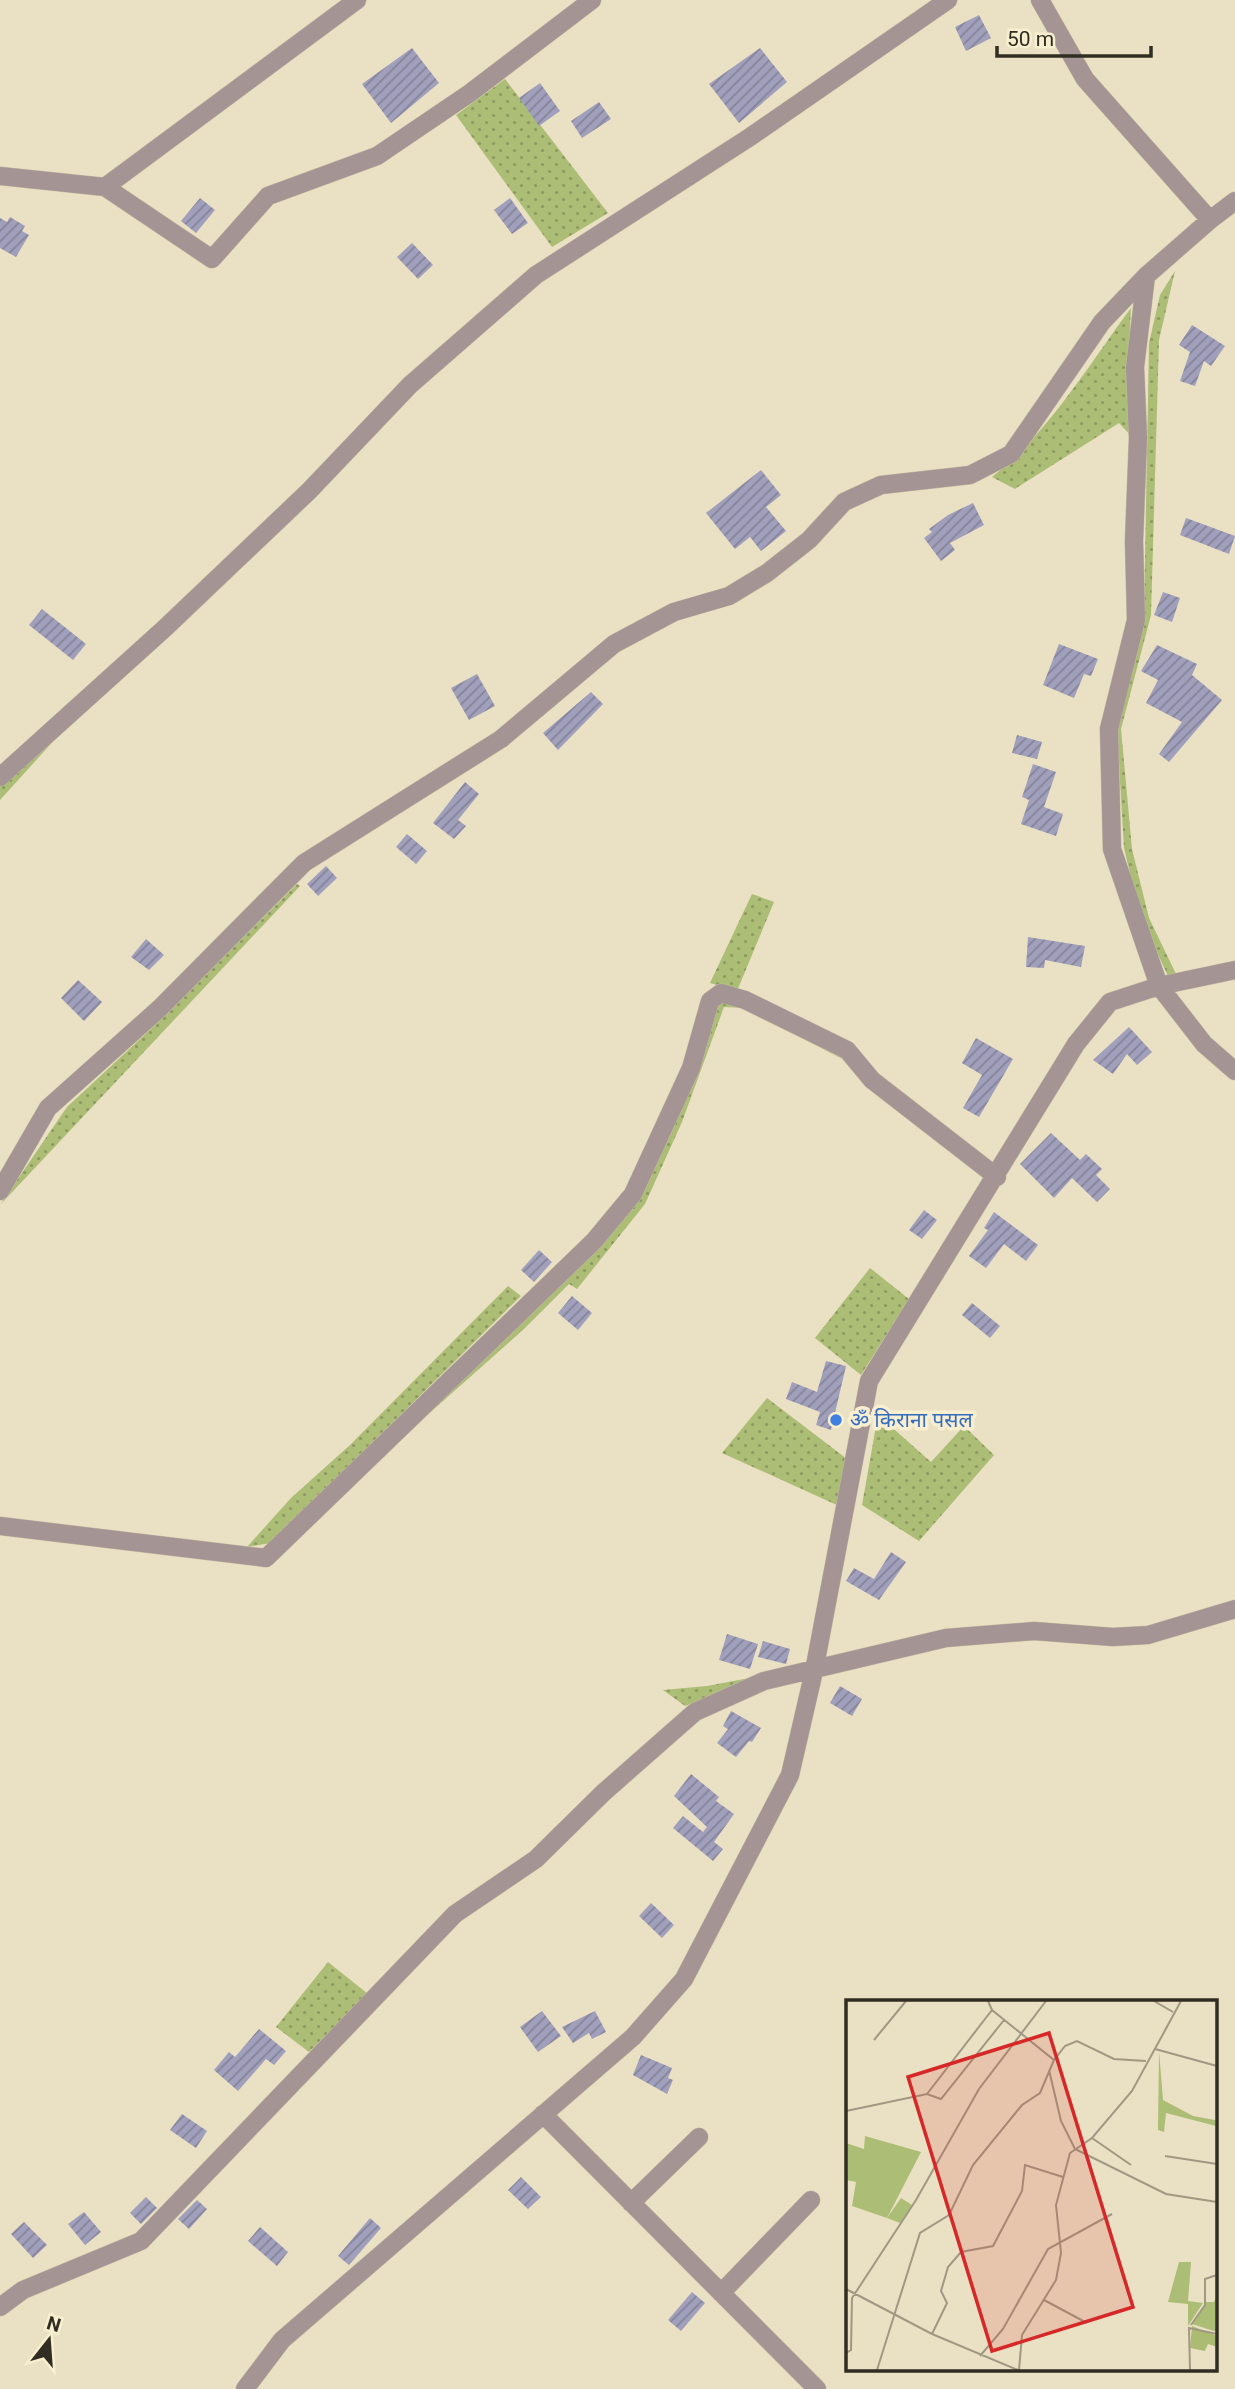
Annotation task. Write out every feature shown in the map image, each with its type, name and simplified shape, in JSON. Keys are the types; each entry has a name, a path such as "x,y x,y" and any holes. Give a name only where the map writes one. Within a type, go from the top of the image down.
{"street":[{"path":"106,187 357,0"},
{"path":"0,176 106,187 212,259 268,196 377,156 470,93 592,0"},
{"path":"0,777 165,628 299,500 410,385 536,275 750,136 948,0"},
{"path":"1040,0 1085,79 1210,220"},
{"path":"0,1191 48,1108 160,1008 304,863 501,739 614,643 674,612 729,596 767,573 808,540 844,502 881,485 970,475 1011,454 1102,322 1146,276 1235,201"},
{"path":"1146,276 1135,367 1138,438 1134,541 1136,620 1108,729 1112,849 1159,986 1204,1044 1235,1071"},
{"path":"245,2389 282,2340 633,2037 684,1979 790,1775 814,1671 869,1381 997,1177 1076,1044 1110,1002 1159,986 1235,970"},
{"path":"0,1526 266,1558 594,1241 633,1194 691,1068 710,1001 721,993 745,1000 846,1050 872,1080 997,1177"},
{"path":"0,2307 23,2290 141,2241 455,1914 536,1859 603,1793 695,1712 764,1681 946,1638 1034,1631 1113,1637 1148,1635 1235,1609"},
{"path":"543,2114 817,2389"},
{"path":"631,2203 699,2137"},
{"path":"721,2293 811,2200"}],"green space":[{"path":"505,79 608,213 552,247 456,115"},
{"path":"1175,271 1159,340 1151,615 1121,729 1132,849 1149,918 1177,976 1168,976 1140,916 1124,848 1117,730 1144,613 1149,343 1160,295"},
{"path":"1131,308 1128,364 1132,437 1119,423 1015,489 992,477 1032,440 1050,419"},
{"path":"59,735 0,800 0,786 24,762"},
{"path":"297,884 300,886 0,1205 67,1107 153,1027"},
{"path":"752,894 774,902 737,991 710,983"},
{"path":"725,998 842,1053 852,1064 744,1008 724,1007 682,1122 645,1204 577,1289 569,1284 524,1329 406,1434 637,1197 714,1005"},
{"path":"870,1268 909,1299 861,1375 815,1338"},
{"path":"508,1286 521,1296 271,1543 247,1547 291,1498 350,1445"},
{"path":"767,1398 847,1459 839,1506 722,1453"},
{"path":"878,1415 931,1462 964,1426 994,1455 919,1541 862,1505"},
{"path":"765,1675 685,1706 663,1690 707,1686"},
{"path":"328,1962 368,1994 309,2052 276,2027"}],"building":[{"path":"979,15 991,38 966,51 955,27"},
{"path":"412,48 439,83 391,123 362,84"},
{"path":"760,48 787,82 739,123 709,84"},
{"path":"540,83 560,111 539,126 519,98"},
{"path":"599,102 611,119 582,138 571,121"},
{"path":"200,198 215,210 196,233 181,221"},
{"path":"510,198 528,223 512,234 494,210"},
{"path":"10,217 25,226 22,231 29,235 16,257 0,248 0,218 7,222"},
{"path":"412,243 433,265 418,279 397,257"},
{"path":"1192,325 1225,346 1211,366 1204,361 1195,386 1180,381 1190,352 1179,345"},
{"path":"761,470 781,495 766,507 786,531 761,551 750,537 735,549 706,513"},
{"path":"973,503 984,525 950,543 955,550 941,561 924,538 932,532 929,529 948,515"},
{"path":"1186,518 1235,536 1229,554 1180,535"},
{"path":"1163,592 1180,598 1172,622 1154,615"},
{"path":"42,609 86,644 73,660 29,625"},
{"path":"1059,644 1098,659 1091,676 1084,674 1074,698 1043,685"},
{"path":"1157,645 1197,664 1192,675 1222,700 1169,762 1159,754 1182,722 1146,703 1158,680 1141,671"},
{"path":"477,674 495,706 469,720 451,688"},
{"path":"591,692 603,704 558,750 543,733"},
{"path":"1017,735 1042,742 1037,759 1012,753"},
{"path":"1033,764 1056,772 1044,807 1063,814 1056,836 1021,824 1029,800 1022,797"},
{"path":"465,782 479,794 458,820 466,826 454,839 433,823"},
{"path":"407,834 427,851 416,864 396,847"},
{"path":"326,866 337,878 318,896 307,884"},
{"path":"1028,937 1085,946 1081,967 1045,960 1044,968 1026,967"},
{"path":"146,939 164,955 149,970 131,957"},
{"path":"78,980 102,1002 84,1021 61,998"},
{"path":"1129,1027 1152,1052 1137,1065 1127,1054 1113,1074 1093,1060"},
{"path":"976,1038 1013,1059 979,1117 963,1108 982,1075 962,1063"},
{"path":"1051,1133 1080,1160 1086,1154 1102,1169 1096,1175 1110,1189 1097,1202 1072,1178 1054,1198 1020,1164"},
{"path":"924,1210 937,1220 922,1239 909,1230"},
{"path":"994,1212 1038,1245 1026,1261 1004,1244 986,1268 969,1256 988,1230 984,1228"},
{"path":"539,1250 552,1262 534,1282 521,1270"},
{"path":"572,1296 592,1313 578,1330 558,1313"},
{"path":"972,1303 1000,1326 990,1338 962,1315"},
{"path":"826,1361 846,1366 831,1430 816,1425 820,1412 786,1399 792,1382 817,1392"},
{"path":"891,1552 906,1562 879,1600 846,1581 854,1568 874,1579"},
{"path":"727,1634 758,1644 750,1669 719,1660"},
{"path":"763,1641 790,1649 786,1664 758,1657"},
{"path":"840,1686 862,1699 852,1716 830,1703"},
{"path":"731,1711 761,1728 752,1742 749,1741 736,1757 717,1743 728,1729 723,1726"},
{"path":"691,1774 719,1797 716,1801 734,1814 714,1842 723,1849 713,1861 673,1828 683,1816 703,1832 707,1827 674,1796"},
{"path":"651,1903 674,1925 662,1938 639,1916"},
{"path":"542,2011 561,2036 538,2052 520,2027"},
{"path":"595,2011 606,2032 592,2039 589,2033 573,2043 562,2027"},
{"path":"259,2029 286,2051 274,2065 266,2059 238,2091 214,2070 229,2052 235,2057"},
{"path":"641,2055 672,2068 668,2078 673,2080 667,2094 633,2075"},
{"path":"182,2114 207,2131 196,2148 170,2130"},
{"path":"521,2177 541,2197 528,2209 508,2190"},
{"path":"146,2197 157,2208 141,2224 130,2213"},
{"path":"197,2200 207,2209 189,2229 178,2219"},
{"path":"84,2212 101,2232 85,2245 68,2224"},
{"path":"370,2218 381,2228 349,2265 338,2256"},
{"path":"24,2222 47,2245 33,2258 11,2234"},
{"path":"260,2227 288,2252 277,2266 248,2241"},
{"path":"692,2292 705,2303 681,2331 668,2320"}],"place":[{"name":"ॐ किराना पसल","path":"836,1420"}]}
